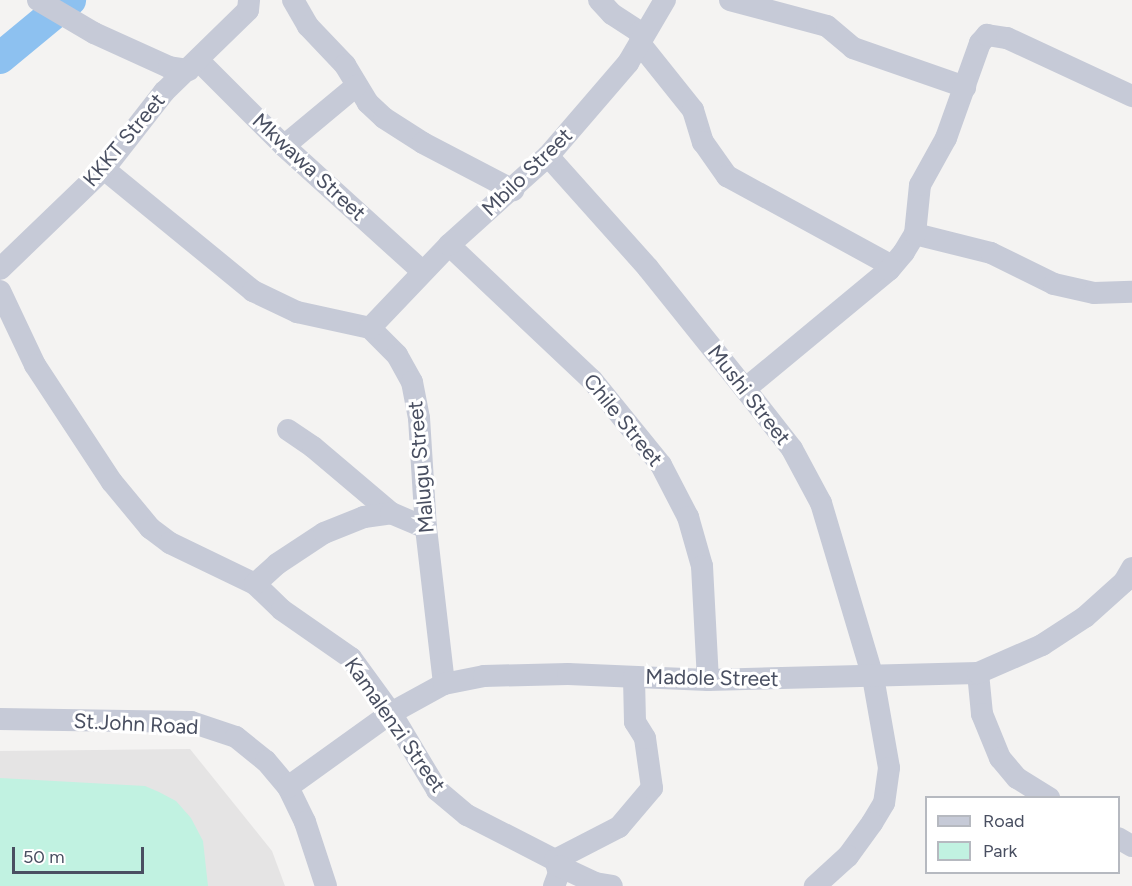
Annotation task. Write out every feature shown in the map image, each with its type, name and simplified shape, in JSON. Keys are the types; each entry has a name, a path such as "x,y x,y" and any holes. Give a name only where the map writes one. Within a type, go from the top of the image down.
{"street":[{"path":"38,0 94,33 169,68 193,65"},
{"path":"293,0 322,44 345,65 368,103 404,132 513,190"},
{"path":"598,0 612,14 640,32 641,45 693,110 703,142 727,177 892,266"},
{"name":"Mbilo Street","path":"370,328 422,271 548,156 641,45 665,0"},
{"path":"730,0 827,26 854,48 965,87"},
{"name":"KKKT Street","path":"0,270 104,169 164,92 255,3"},
{"path":"745,389 892,266 915,234 920,185 946,138 980,43 987,35 996,35 1132,96"},
{"name":"Mkwawa Street","path":"193,65 422,271"},
{"path":"284,146 356,86"},
{"name":"Mushi Street","path":"548,156 648,268 745,389 810,477 873,677 889,768 884,803 848,856 815,886"},
{"path":"104,169 254,291 297,312 370,328"},
{"path":"915,234 991,253 1054,284 1094,293 1132,292"},
{"name":"Chile Street","path":"449,245 592,380 661,465 688,517 702,566 708,681"},
{"name":"Kamalenzi Street","path":"0,291 34,365 112,482 150,528 170,543 255,584 282,610 351,658 391,713 437,790 451,804 556,871 603,885"},
{"name":"Malugu Street","path":"370,328 397,355 412,382 419,418 426,528 444,684"},
{"path":"288,430 313,447 391,513 426,528"},
{"path":"255,584 277,564 324,533 364,517 391,513"},
{"name":"Madole Street","path":"288,787 391,713 444,684 524,673 708,681 978,673 1042,645 1084,617 1129,579"},
{"path":"978,673 982,714 1000,758 1017,778 1046,796"},
{"path":"556,871 619,826 652,788 645,738 635,722 634,677"},
{"name":"St.John Road","path":"0,719 191,722 236,737 266,761 288,787 305,822 326,886"}],"shaded area":[{"path":"190,749 272,851 285,886 0,886 0,751"}],"green space":[{"path":"0,778 145,786 159,792 176,801 191,818 203,841 208,886 0,886"}],"waterway":[{"path":"0,58 70,0"}]}
